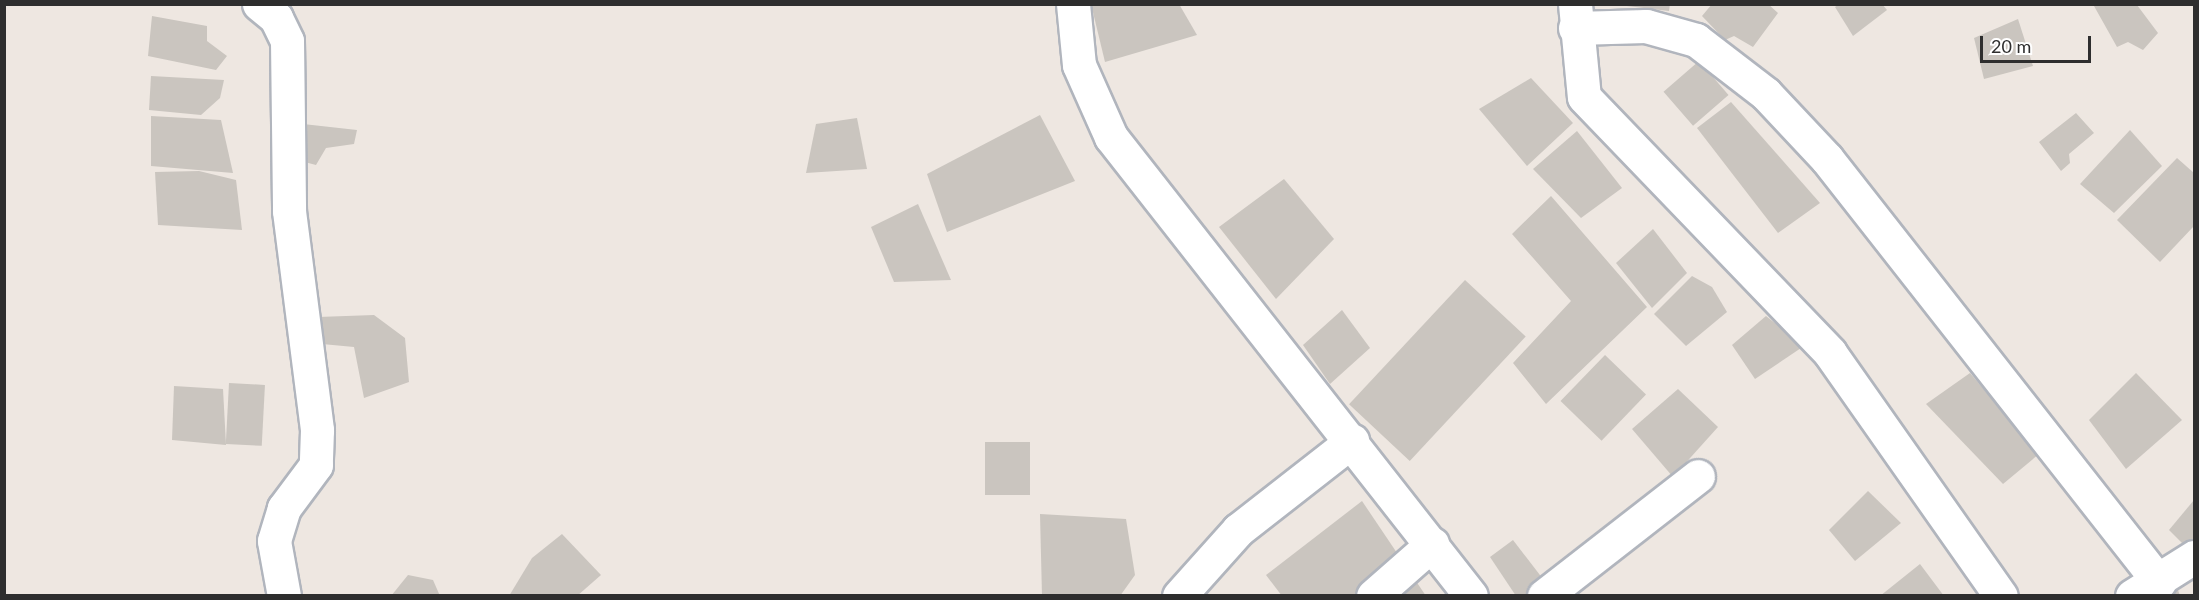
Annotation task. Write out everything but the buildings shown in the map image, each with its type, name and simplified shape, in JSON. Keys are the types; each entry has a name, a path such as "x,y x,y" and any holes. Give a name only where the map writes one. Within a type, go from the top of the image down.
{"street":[{"path":"260,4 276,18 287,41 289,211 317,430 316,465 284,508 274,541 284,596"},
{"path":"1073,4 1079,65 1111,137 1352,441 1471,596"},
{"path":"2001,596 1830,352 1584,97 1575,16 1646,26 1696,40 1766,94 1827,159 2145,589 2194,557"},
{"path":"1179,596 1238,530 1352,441"},
{"path":"1544,596 1698,476"},
{"path":"1373,596 1432,544"}]}
